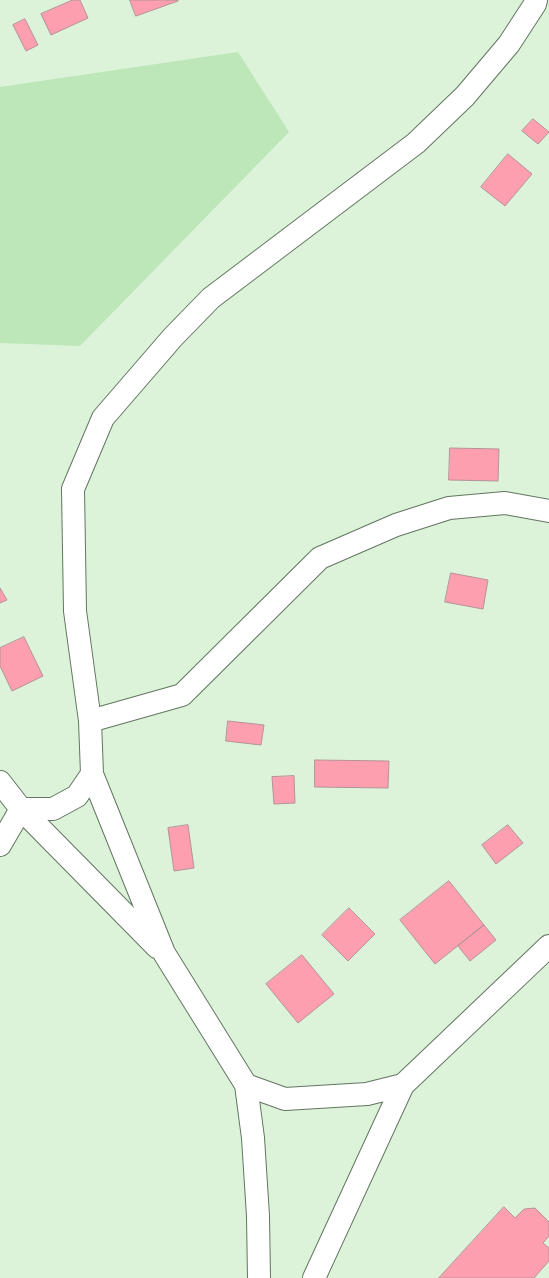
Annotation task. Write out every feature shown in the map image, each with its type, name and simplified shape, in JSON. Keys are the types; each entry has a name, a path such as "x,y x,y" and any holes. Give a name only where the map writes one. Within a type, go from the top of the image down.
{"street":[{"path":"260,1278 253,1138 246,1085 164,953 92,774 90,721 75,611 73,489 103,418 173,337 212,298 331,206 416,143 465,96 509,44 531,2"},
{"path":"90,721 182,695 320,558 396,525 449,508 505,504 549,510"},
{"path":"21,809 53,809 77,796 92,774"},
{"path":"0,782 21,809 164,953"},
{"path":"0,845 21,809"},
{"path":"314,1278 403,1085 549,946"},
{"path":"246,1085 285,1099 367,1094 403,1085"}],"green space":[{"path":"238,52 289,132 80,346 0,343 0,87"}],"building":[{"path":"73,0 80,0 88,18 51,35 41,14"},
{"path":"130,0 178,0 178,1 136,16"},
{"path":"25,19 38,45 26,51 13,25"},
{"path":"533,119 549,132 538,144 522,131"},
{"path":"508,154 532,174 505,206 481,187"},
{"path":"450,448 499,449 498,481 449,480"},
{"path":"451,573 488,580 483,609 445,602"},
{"path":"0,588 7,600 0,603"},
{"path":"24,637 43,676 12,691 0,666 0,648"},
{"path":"228,721 264,725 261,745 226,741"},
{"path":"315,760 389,761 388,788 315,787"},
{"path":"294,776 295,803 274,804 272,777"},
{"path":"188,825 194,868 174,871 168,828"},
{"path":"508,825 523,843 496,864 482,845"},
{"path":"449,881 484,925 435,964 400,920"},
{"path":"349,908 375,934 348,961 322,935"},
{"path":"484,925 496,940 470,961 458,946"},
{"path":"302,955 334,994 298,1023 266,984"},
{"path":"504,1207 515,1218 524,1209 535,1208 549,1222 549,1236 543,1243 549,1248 549,1261 534,1278 439,1278"}]}
